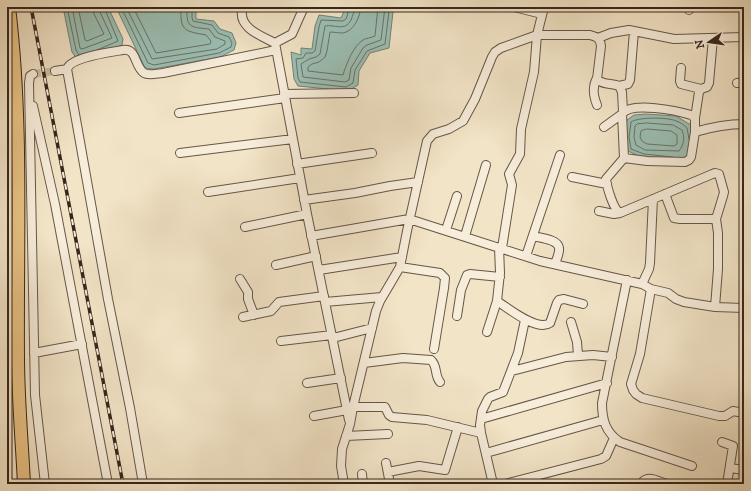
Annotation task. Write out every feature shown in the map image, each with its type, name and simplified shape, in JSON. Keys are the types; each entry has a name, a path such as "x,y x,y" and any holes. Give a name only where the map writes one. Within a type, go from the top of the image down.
{"highway":[{"path":"9,7 13,42 17,108 18,359 24,484"}],"street":[{"path":"243,7 242,17 247,27 275,47 304,200 341,378 350,409 350,424 342,449 341,458 344,484"},
{"path":"143,484 67,69 71,63 81,59 123,50 130,50 141,70 144,73 149,74 170,71 275,47 292,34 304,7"},
{"path":"487,332 498,300 501,248 512,185 509,174 520,154 521,130 534,72 537,35 543,11 514,7"},
{"path":"350,409 364,363 376,311 382,297 400,267 427,141 433,134 449,129 463,121 475,99 495,52 501,48 537,35 590,35 598,38 622,30 674,39 744,37"},
{"path":"597,78 601,83 620,86 628,84 630,80 634,31"},
{"path":"597,105 593,96 593,89 597,78 601,46 598,38"},
{"path":"681,68 681,84 701,89 708,87 713,38"},
{"path":"55,71 67,69"},
{"path":"22,75 33,74 29,79 29,88 35,395 45,484"},
{"path":"620,86 622,92 624,158 606,177 616,210 620,213"},
{"path":"29,88 55,204 108,484"},
{"path":"624,158 685,162 689,160 691,157 695,132 695,118 699,92 701,89"},
{"path":"179,113 284,96 354,93"},
{"path":"604,127 626,110 637,108 658,109 692,115 695,118"},
{"path":"695,132 718,126 744,124"},
{"path":"180,153 293,139"},
{"path":"297,164 372,153"},
{"path":"526,256 560,155"},
{"path":"465,236 486,165"},
{"path":"599,211 614,214 620,213 717,173 720,176 724,192 716,219 719,256 715,307"},
{"path":"572,177 607,184"},
{"path":"208,192 300,178"},
{"path":"304,200 418,182"},
{"path":"665,194 674,218 716,219"},
{"path":"446,230 457,196"},
{"path":"642,284 649,269 650,263 653,199"},
{"path":"245,227 307,214"},
{"path":"312,236 410,219 526,256 642,284 651,289 668,293 676,299 684,302 715,307 744,308"},
{"path":"533,236 558,244 559,251 555,264"},
{"path":"276,265 316,256"},
{"path":"319,270 402,258"},
{"path":"400,267 440,272 445,278 434,349"},
{"path":"457,316 461,290 467,275 500,277"},
{"path":"240,279 248,292 248,299 254,315"},
{"path":"627,280 602,403 603,420 614,438 633,447 692,466"},
{"path":"651,289 640,354 631,384 633,390 642,398 719,416 724,416 733,411 744,413"},
{"path":"243,317 271,311 279,302 382,297"},
{"path":"498,300 525,320 547,325 550,323 557,302 560,300 583,304"},
{"path":"494,484 481,433 480,419 488,399 503,392 518,353 525,320"},
{"path":"572,322 577,342 578,356"},
{"path":"281,341 333,336 372,328"},
{"path":"34,353 82,344"},
{"path":"512,371 566,357 612,357"},
{"path":"364,363 403,358 431,360 435,366 436,376 440,382"},
{"path":"306,383 341,378"},
{"path":"480,419 607,383"},
{"path":"314,416 350,409 385,407 392,417 427,420 481,433"},
{"path":"486,453 603,420"},
{"path":"388,472 419,466 445,470 458,428"},
{"path":"346,436 388,434"},
{"path":"506,484 601,459 606,456 614,438"},
{"path":"722,442 733,446 727,484"},
{"path":"386,463 390,484"},
{"path":"730,468 744,470"},
{"path":"362,474 364,484"},
{"path":"641,484 644,479 649,478 667,484"}],"water":[{"path":"63,7 108,7 123,39 122,45 83,59 77,59 72,52"},
{"path":"116,7 196,7 196,19 214,21 220,29 232,33 236,43 234,50 220,57 154,69 145,68"},
{"path":"346,7 395,7 393,12 389,48 370,53 359,71 358,85 348,91 298,86 294,79 291,52 301,55 301,48 312,49 315,26 319,15 341,18"},
{"path":"646,114 676,116 691,125 691,150 685,159 643,158 628,151 624,137 627,120 634,115"}],"tunnel":[{"path":"33,74 55,71"},
{"path":"7,77 22,75"},
{"path":"128,484 143,482"}],"railway":[{"path":"31,7 123,484"}]}
